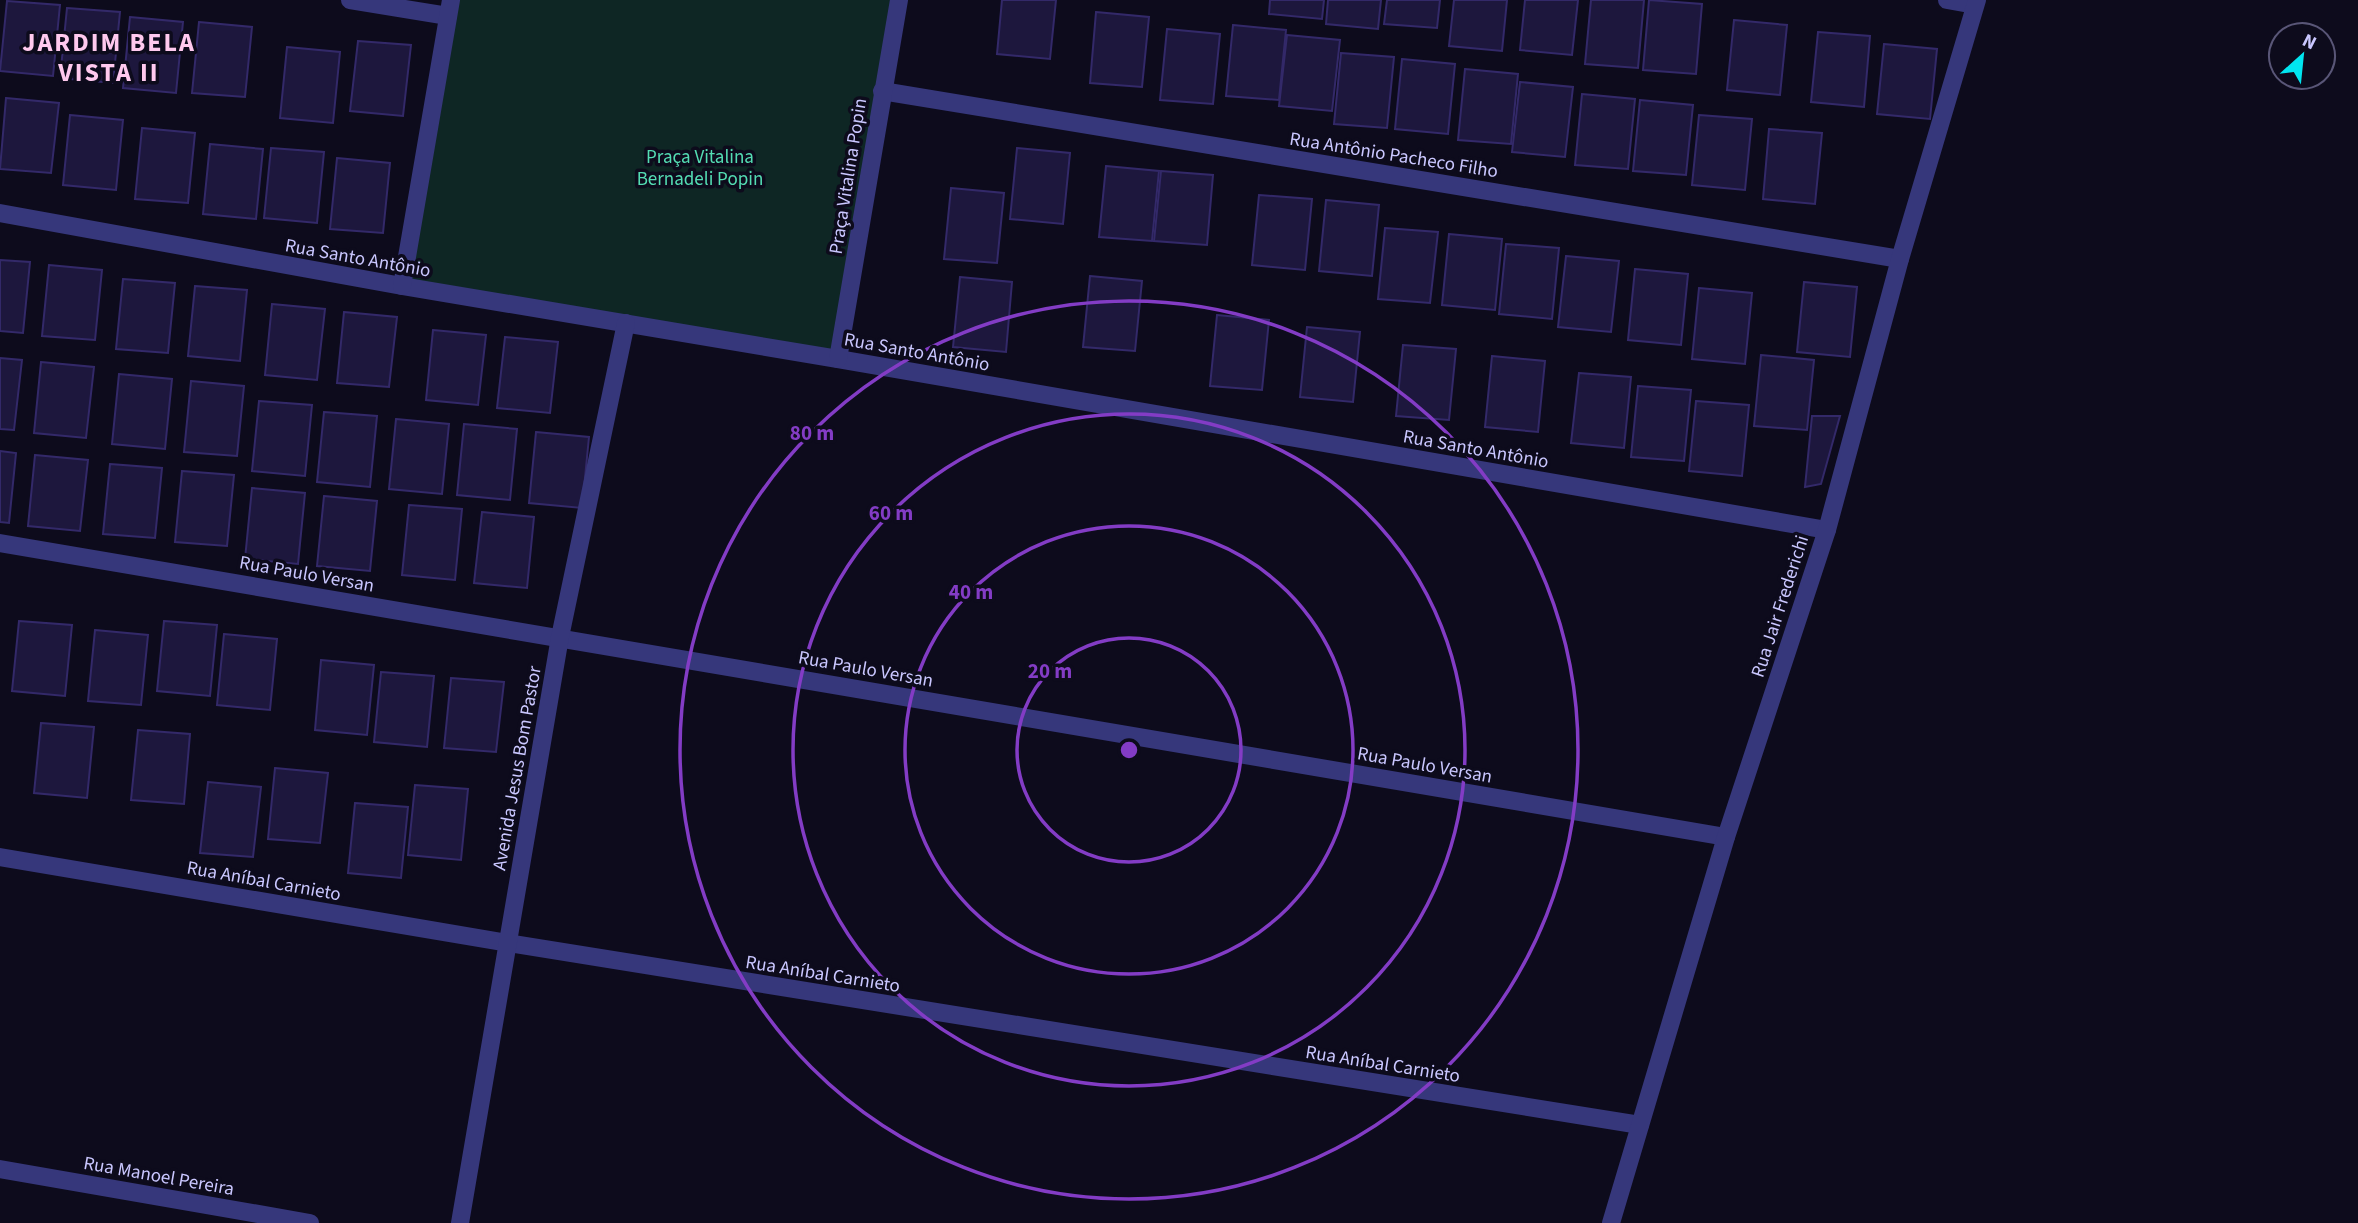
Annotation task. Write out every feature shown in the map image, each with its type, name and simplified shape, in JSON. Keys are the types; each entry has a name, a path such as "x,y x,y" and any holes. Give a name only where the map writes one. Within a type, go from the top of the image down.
{"street":[{"path":"349,0 450,8 402,286"},
{"name":"Praça Vitalina Popin","path":"838,359 899,0"},
{"path":"1947,0 1976,2"},
{"name":"Rua Jair Frederichi","path":"1611,1223 1726,837 1827,530 1900,259 1976,2"},
{"name":"Rua Antônio Pacheco Filho","path":"882,90 1900,259"},
{"name":"Rua Santo Antônio","path":"0,213 402,286 1827,530"},
{"name":"Avenida Jesus Bom Pastor","path":"460,1223 560,637 626,323"},
{"name":"Rua Paulo Versan","path":"0,543 1726,837"},
{"name":"Rua Aníbal Carnieto","path":"0,857 508,943 1640,1125"},
{"name":"Rua Manoel Pereira","path":"0,1169 310,1223"}],"green space":[{"name":"Praça Vitalina Bernadeli Popin","path":"451,0 899,0 838,359 402,286"}],"building":[{"path":"1002,0 1056,0 1050,59 997,54"},
{"path":"1270,0 1324,0 1322,19 1269,14"},
{"path":"1328,0 1381,0 1378,29 1326,24"},
{"path":"1387,0 1440,0 1437,28 1384,24"},
{"path":"1454,0 1507,0 1502,51 1449,46"},
{"path":"1525,0 1578,0 1572,55 1520,50"},
{"path":"1591,0 1644,0 1638,68 1585,64"},
{"path":"1649,0 1702,4 1696,74 1643,70"},
{"path":"7,1 60,5 53,76 0,71"},
{"path":"67,8 120,12 113,83 60,78"},
{"path":"1096,12 1149,17 1142,87 1090,83"},
{"path":"130,17 183,22 176,93 123,88"},
{"path":"1734,20 1787,25 1780,95 1727,90"},
{"path":"199,22 252,27 245,97 192,93"},
{"path":"1233,25 1286,30 1279,100 1226,96"},
{"path":"1167,29 1220,34 1213,104 1160,100"},
{"path":"1818,32 1870,36 1864,107 1811,102"},
{"path":"1287,35 1340,40 1332,111 1279,106"},
{"path":"358,41 411,45 403,116 350,111"},
{"path":"1884,44 1937,49 1930,119 1877,114"},
{"path":"287,47 340,52 333,123 280,118"},
{"path":"1341,53 1394,57 1387,128 1334,124"},
{"path":"1402,59 1455,64 1448,134 1395,129"},
{"path":"1465,69 1518,74 1511,144 1458,140"},
{"path":"1520,82 1573,87 1565,157 1512,152"},
{"path":"1582,94 1635,99 1628,169 1575,165"},
{"path":"6,98 59,103 51,173 0,169"},
{"path":"1640,100 1693,105 1686,175 1633,171"},
{"path":"70,115 123,120 116,190 63,185"},
{"path":"1699,115 1752,119 1745,190 1692,185"},
{"path":"142,128 195,133 188,203 135,199"},
{"path":"1769,129 1822,133 1815,204 1763,199"},
{"path":"210,144 263,149 256,219 203,214"},
{"path":"271,148 324,152 317,223 264,218"},
{"path":"1017,148 1070,153 1063,224 1010,219"},
{"path":"337,158 390,163 383,233 330,229"},
{"path":"1106,166 1159,171 1152,241 1099,237"},
{"path":"1161,171 1213,175 1207,245 1154,241"},
{"path":"951,188 1004,193 997,263 944,259"},
{"path":"1259,195 1312,199 1305,270 1252,265"},
{"path":"1326,200 1379,205 1372,276 1319,271"},
{"path":"1385,228 1438,232 1430,303 1378,299"},
{"path":"1449,234 1502,239 1495,310 1442,305"},
{"path":"1506,244 1559,248 1552,319 1499,314"},
{"path":"1566,256 1619,261 1611,332 1558,327"},
{"path":"0,260 30,262 23,333 0,331"},
{"path":"49,265 102,270 95,340 42,336"},
{"path":"1635,269 1688,274 1681,345 1628,340"},
{"path":"1090,276 1142,281 1135,351 1083,347"},
{"path":"960,277 1012,282 1006,352 953,347"},
{"path":"123,279 175,283 168,353 116,349"},
{"path":"1804,282 1857,287 1850,357 1797,352"},
{"path":"195,286 247,290 240,361 188,356"},
{"path":"1699,288 1752,293 1745,364 1692,359"},
{"path":"272,304 325,309 317,380 265,375"},
{"path":"344,312 397,317 389,387 337,383"},
{"path":"1217,315 1269,320 1262,390 1210,386"},
{"path":"1307,327 1360,332 1353,402 1300,397"},
{"path":"433,330 486,335 478,405 426,400"},
{"path":"505,337 558,342 550,413 497,408"},
{"path":"1403,345 1456,349 1449,420 1396,416"},
{"path":"1761,355 1814,360 1807,430 1754,426"},
{"path":"1492,356 1545,361 1538,432 1485,427"},
{"path":"0,358 22,360 14,430 0,429"},
{"path":"41,362 94,367 86,438 34,433"},
{"path":"1579,373 1631,377 1624,448 1571,443"},
{"path":"119,374 172,379 165,449 112,444"},
{"path":"191,381 244,386 237,456 184,452"},
{"path":"1638,386 1691,390 1684,461 1631,457"},
{"path":"259,401 312,405 305,476 252,471"},
{"path":"1696,401 1749,405 1742,476 1689,471"},
{"path":"324,412 377,416 370,487 317,482"},
{"path":"1812,416 1840,416 1821,484 1805,487"},
{"path":"396,419 449,424 442,494 389,489"},
{"path":"464,424 517,429 510,500 457,495"},
{"path":"536,432 589,437 582,508 529,503"},
{"path":"0,451 16,453 9,523 0,522"},
{"path":"35,455 88,460 80,531 28,526"},
{"path":"110,464 162,468 155,538 103,534"},
{"path":"182,471 234,475 227,546 175,542"},
{"path":"252,488 305,493 298,564 245,559"},
{"path":"324,496 377,501 370,571 317,566"},
{"path":"409,505 462,509 455,580 402,575"},
{"path":"482,512 534,517 527,588 474,583"},
{"path":"19,621 72,625 65,696 12,691"},
{"path":"164,621 217,625 210,696 157,691"},
{"path":"95,630 148,635 141,705 88,701"},
{"path":"224,634 277,639 270,710 217,705"},
{"path":"321,660 374,665 367,735 315,730"},
{"path":"381,672 434,676 427,747 374,742"},
{"path":"451,678 504,682 496,752 444,748"},
{"path":"41,723 94,727 87,798 34,793"},
{"path":"138,730 190,734 184,804 131,800"},
{"path":"275,768 328,773 320,843 268,839"},
{"path":"208,782 261,787 253,857 200,853"},
{"path":"415,785 468,789 461,860 408,855"},
{"path":"355,803 408,807 401,878 348,873"}],"district":[{"name":"JARDIM BELA VISTA II","path":"109,57"}]}
